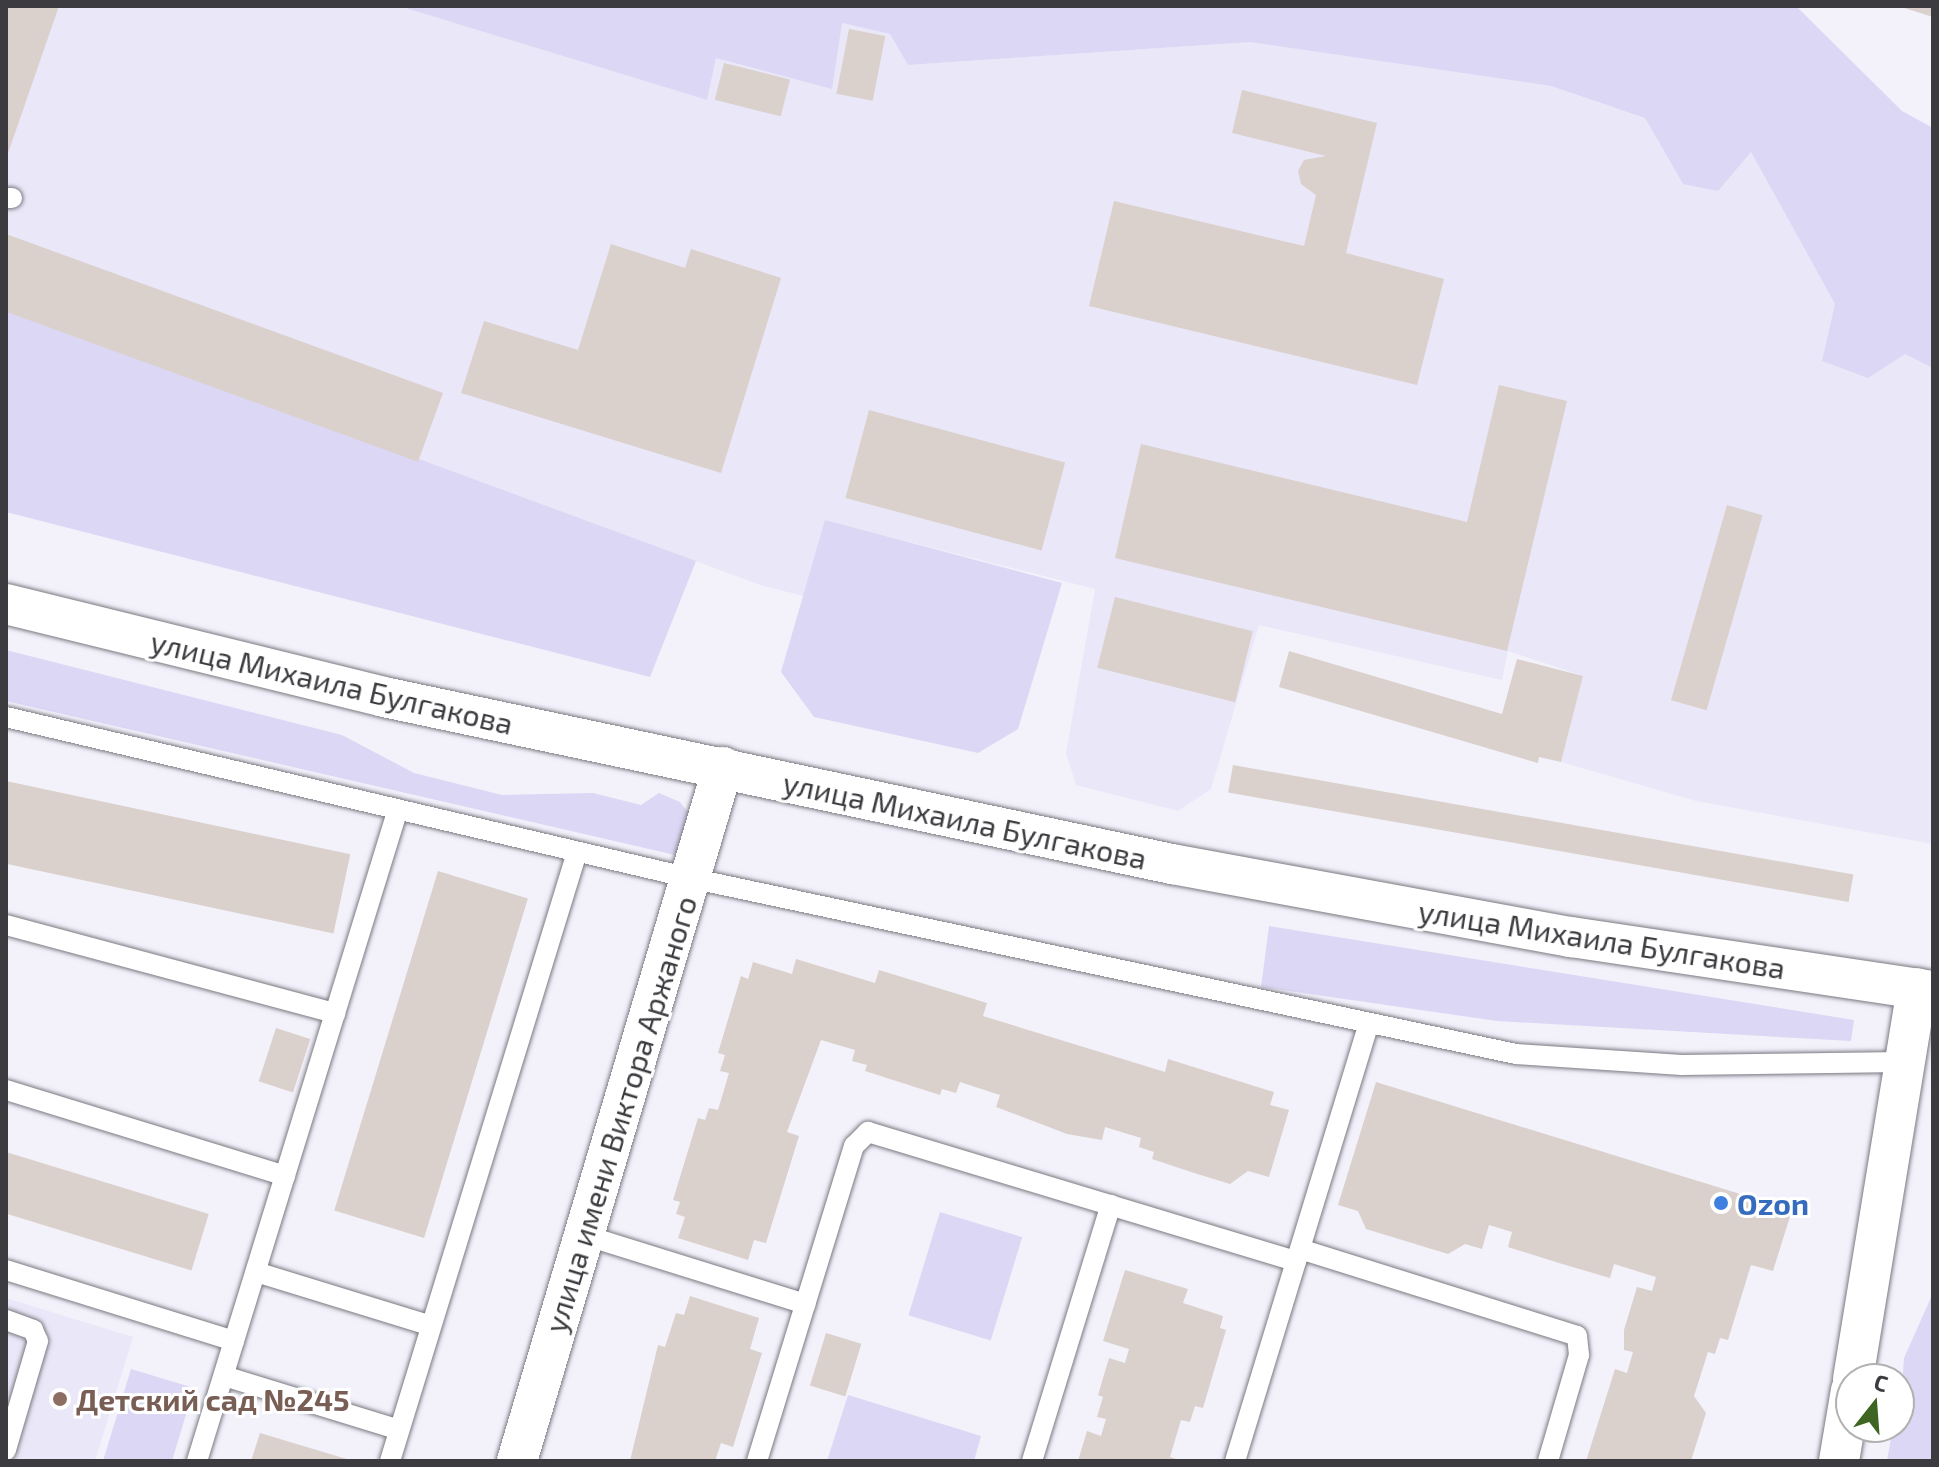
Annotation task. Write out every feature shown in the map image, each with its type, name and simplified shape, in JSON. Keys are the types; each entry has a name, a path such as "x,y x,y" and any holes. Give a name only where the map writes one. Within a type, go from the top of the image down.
{"street":[{"name":"улица Михаила Булгакова","path":"6,604 384,697 1172,864 1571,937 1925,990"},
{"name":"улица имени Виктора Аржаного","path":"517,1461 723,767"},
{"path":"1856,1363 1904,1062 1925,990"}],"lane":[{"path":"6,717 690,878 1368,1026 1516,1054 1682,1065 1904,1062"},
{"path":"197,1461 398,809"},
{"path":"390,1461 577,852"},
{"path":"6,925 335,1013"},
{"path":"1235,1461 1368,1026"},
{"path":"6,1090 285,1176"},
{"path":"757,1461 854,1146 868,1132 1111,1205 1298,1255 1577,1336 1579,1355 1548,1461"},
{"path":"1032,1461 1111,1205"},
{"path":"584,1235 806,1304"},
{"path":"6,1270 234,1341"},
{"path":"256,1272 431,1326"},
{"path":"6,1320 33,1330 38,1341 6,1450"},
{"path":"224,1376 399,1430"}],"shaded area":[{"path":"6,6 399,6 707,100 716,57 841,23 890,34 908,65 1250,42 1551,86 1645,118 1683,184 1751,152 1835,304 1933,368 1933,844 1696,801 1561,762 1583,676 1508,651 1502,680 1259,625 1211,789 1178,811 1076,785 1066,753 1095,589 826,521 804,596 763,586 6,307"},
{"path":"399,6 1796,6 1902,111 1933,128 1933,368 1905,354 1868,378 1822,361 1835,304 1751,152 1718,191 1683,184 1645,118 1551,86 1250,42 908,65 890,34 842,23 832,89 716,58 707,100"},
{"path":"6,307 696,561 650,677 6,512"},
{"path":"825,520 1062,583 1018,729 978,753 814,717 781,672"},
{"path":"6,650 342,735 414,773 502,795 593,793 641,805 659,793 680,802 693,819 688,846 675,855 6,701"},
{"path":"1269,926 1854,1020 1851,1041 1497,1021 1261,987"},
{"path":"940,1212 1022,1237 991,1340 908,1315"},
{"path":"1933,1293 1933,1461 1887,1461 1890,1443 1915,1443 1915,1363 1904,1363"},
{"name":"Детский сад №245","path":"6,1298 133,1337 95,1461 6,1461"},
{"path":"131,1369 194,1388 172,1461 103,1461"},
{"path":"848,1395 981,1436 974,1461 827,1461"}],"building":[{"path":"6,6 59,6 6,159"},
{"path":"1933,6 1933,17 1901,7"},
{"path":"849,29 885,36 873,101 836,94"},
{"path":"724,63 790,79 781,116 715,100"},
{"path":"1242,90 1377,123 1346,253 1444,279 1417,385 1089,306 1114,201 1304,246 1316,195 1301,184 1298,171 1304,160 1326,156 1232,133"},
{"path":"6,234 443,393 418,462 6,312"},
{"path":"611,244 685,268 691,249 781,278 721,473 461,393 484,321 578,350"},
{"path":"1499,385 1567,401 1507,651 1115,558 1141,444 1467,522"},
{"path":"869,410 1065,463 1042,550 845,498"},
{"path":"1727,505 1763,515 1707,710 1671,700"},
{"path":"1115,597 1253,631 1235,702 1097,668"},
{"path":"1289,651 1502,714 1517,659 1583,676 1561,762 1539,757 1538,763 1279,687"},
{"path":"1233,765 1853,874 1849,902 1228,793"},
{"path":"6,781 350,854 333,933 6,864"},
{"path":"438,871 528,898 424,1238 334,1210"},
{"path":"796,959 875,983 879,970 987,1003 983,1016 1165,1072 1168,1059 1274,1092 1270,1105 1289,1110 1269,1177 1248,1171 1230,1184 1152,1159 1154,1152 1139,1147 1141,1138 1105,1127 1102,1140 1067,1134 996,1107 1000,1095 960,1082 956,1093 942,1089 940,1095 865,1071 867,1065 852,1061 855,1050 821,1040 787,1132 799,1136 766,1243 754,1240 748,1260 678,1238 685,1217 676,1214 680,1202 673,1200 698,1118 705,1120 709,1108 718,1110 729,1073 720,1071 725,1055 718,1053 741,976 748,979 753,962 792,974"},
{"path":"276,1028 310,1039 293,1092 259,1081"},
{"path":"1376,1082 1792,1210 1773,1271 1751,1265 1728,1340 1720,1338 1715,1354 1708,1352 1694,1396 1706,1413 1691,1461 1586,1461 1615,1369 1627,1373 1633,1352 1624,1350 1624,1330 1637,1287 1652,1291 1656,1277 1614,1264 1610,1278 1559,1263 1508,1247 1512,1232 1489,1225 1482,1249 1465,1244 1448,1254 1366,1229 1358,1211 1338,1205"},
{"path":"6,1152 209,1214 191,1270 6,1214"},
{"path":"1125,1270 1188,1289 1183,1303 1223,1316 1220,1328 1226,1330 1203,1408 1195,1406 1190,1422 1181,1420 1170,1457 1182,1461 1078,1461 1087,1431 1101,1436 1106,1419 1097,1417 1103,1397 1098,1395 1109,1358 1125,1363 1129,1349 1103,1341"},
{"path":"690,1296 759,1318 750,1349 762,1353 733,1447 721,1443 715,1461 630,1461 658,1345 665,1347 676,1313 684,1315"},
{"path":"826,1333 861,1344 845,1396 810,1386"},
{"path":"260,1433 350,1460 350,1461 251,1461"}],"place":[{"name":"Ozon","path":"1721,1203"},
{"name":"Детский сад №245","path":"60,1399"}]}
